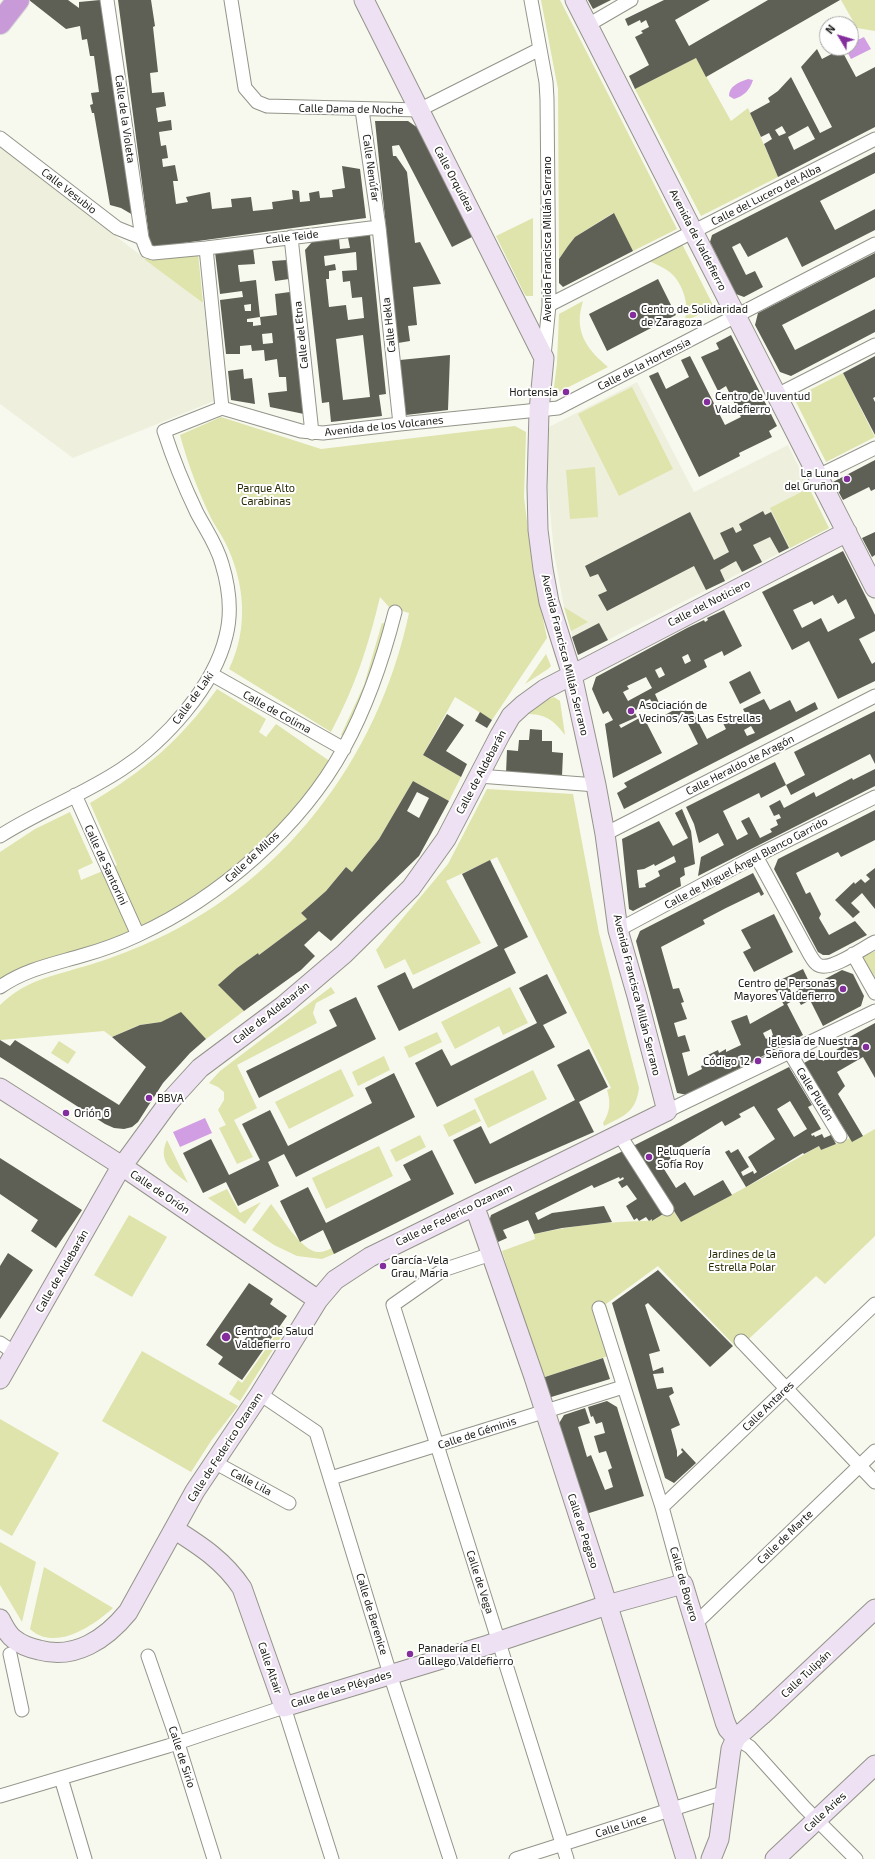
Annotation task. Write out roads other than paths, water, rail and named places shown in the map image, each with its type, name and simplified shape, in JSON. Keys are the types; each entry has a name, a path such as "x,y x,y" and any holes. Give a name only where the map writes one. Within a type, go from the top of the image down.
{"highway":[{"path":"0,23 18,0"}],"street":[{"name":"Calle de la Violeta","path":"107,0 142,238"},
{"name":"Calle Dama de Noche","path":"230,0 244,83 248,93 257,102 267,106 362,110 419,110 540,49"},
{"name":"Calle Orquídea","path":"364,0 483,234 544,358"},
{"name":"Avenida Francisca Millán Serrano","path":"531,0 547,99 549,305 539,411 537,487 538,530 549,602 572,675 596,785 605,834 618,930 667,1111"},
{"name":"Avenida de Valdefierro","path":"575,0 847,532 870,566 875,588"},
{"path":"588,25 630,0"},
{"name":"Calle Nenúfar","path":"362,110 379,226"},
{"name":"Calle Vesubio","path":"0,138 117,228 142,238"},
{"name":"Calle del Lucero del Alba","path":"549,305 875,139"},
{"name":"Calle Teide","path":"142,238 144,248 153,253 206,248 379,226"},
{"name":"Calle Hekla","path":"379,226 400,424"},
{"name":"Calle del Etna","path":"290,237 312,433"},
{"name":"Calle de la Hortensia","path":"539,411 558,408 875,244"},
{"path":"206,248 222,408"},
{"path":"777,395 875,345"},
{"name":"Avenida de los Volcanes","path":"222,408 312,433 539,411"},
{"name":"Calle de Laki","path":"0,836 35,814 75,795 121,770 157,743 176,722 211,674 226,635 229,613 228,588 215,544 190,498 173,459 164,431 222,408"},
{"path":"818,476 875,448"},
{"name":"Calle del Noticiero","path":"572,675 847,532"},
{"name":"Calle de Milos","path":"0,987 31,970 85,955 138,935 195,904 232,877 264,848 300,810 317,789 344,749 375,678 395,612"},
{"name":"Calle de Colima","path":"211,674 344,749"},
{"name":"Calle de Aldebarán","path":"0,1379 8,1348 122,1166 169,1102 200,1068 283,1006 344,954 411,888 446,839 511,716 535,695 572,675"},
{"name":"Calle Heraldo de Aragón","path":"605,834 875,696"},
{"path":"478,776 596,785"},
{"name":"Calle de Santorini","path":"75,795 138,935"},
{"name":"Calle de Miguel Ángel Blanco Garrido","path":"618,930 756,856 875,797"},
{"path":"756,856 814,962 820,966 829,966 875,942"},
{"path":"853,954 875,993"},
{"name":"Calle de Federico Ozanam","path":"0,1619 8,1633 11,1652 64,1654 78,1650 107,1634 119,1623 128,1612 174,1529 214,1462 260,1394 318,1300 335,1280 357,1265 472,1207 619,1134 875,1011"},
{"name":"Calle Plutón","path":"790,1053 840,1136"},
{"name":"Calle de Orión","path":"0,1088 122,1166 318,1300"},
{"path":"619,1134 668,1209"},
{"name":"Calle de Pegaso","path":"472,1207 478,1216 494,1259 607,1605 686,1859"},
{"name":"Calle de Vega","path":"485,1256 443,1270 393,1305 436,1446 567,1859"},
{"name":"Calle Antares","path":"662,1507 875,1304"},
{"name":"Calle de Boyero","path":"599,1308 662,1507 683,1584 725,1722 728,1729 736,1738"},
{"path":"741,1341 875,1482"},
{"name":"Calle de Géminis","path":"331,1478 623,1387"},
{"name":"Calle de Berenice","path":"260,1394 316,1432 390,1674 450,1859"},
{"name":"Calle de Marte","path":"695,1624 875,1451"},
{"name":"Calle Lila","path":"214,1462 289,1503"},
{"name":"Calle Altair","path":"174,1529 217,1558 231,1571 242,1588 284,1707 332,1859"},
{"name":"Calle de las Pléyades","path":"0,1796 178,1742 607,1605 683,1584"},
{"name":"Calle Tulipán","path":"736,1738 875,1609"},
{"path":"11,1652 22,1710"},
{"name":"Calle de Sirio","path":"148,1656 178,1742 214,1859"},
{"path":"711,1859 720,1839 731,1749 736,1738 750,1747 856,1859"},
{"name":"Calle Aries","path":"775,1859 875,1765"},
{"path":"61,1778 85,1859"},
{"name":"Calle Lince","path":"516,1859 726,1792"}],"place":[{"name":"Centro de Solidaridad de Zaragoza","path":"633,315"},
{"name":"Hortensia","path":"566,392"},
{"name":"Centro de Juventud Valdefierro","path":"707,402"},
{"name":"La Luna del Gruñon","path":"847,479"},
{"name":"Asociación de Vecinos/as Las Estrellas","path":"631,711"},
{"name":"Centro de Personas Mayores Valdefierro","path":"843,989"},
{"name":"Iglesia de Nuestra Señora de Lourdes","path":"866,1047"},
{"name":"Código 12","path":"758,1061"},
{"name":"BBVA","path":"149,1098"},
{"name":"Orión 6","path":"66,1113"},
{"name":"Peluquería Sofía Roy","path":"649,1157"},
{"name":"García-Vela Grau, Maria","path":"383,1266"},
{"name":"Centro de Salud Valdefierro","path":"226,1337"},
{"name":"Panadería El Gallego Valdefierro","path":"410,1654"}],"park label":[{"name":"Parque Alto Carabinas","path":"266,494"},
{"name":"Jardines de la Estrella Polar","path":"742,1260"}]}
